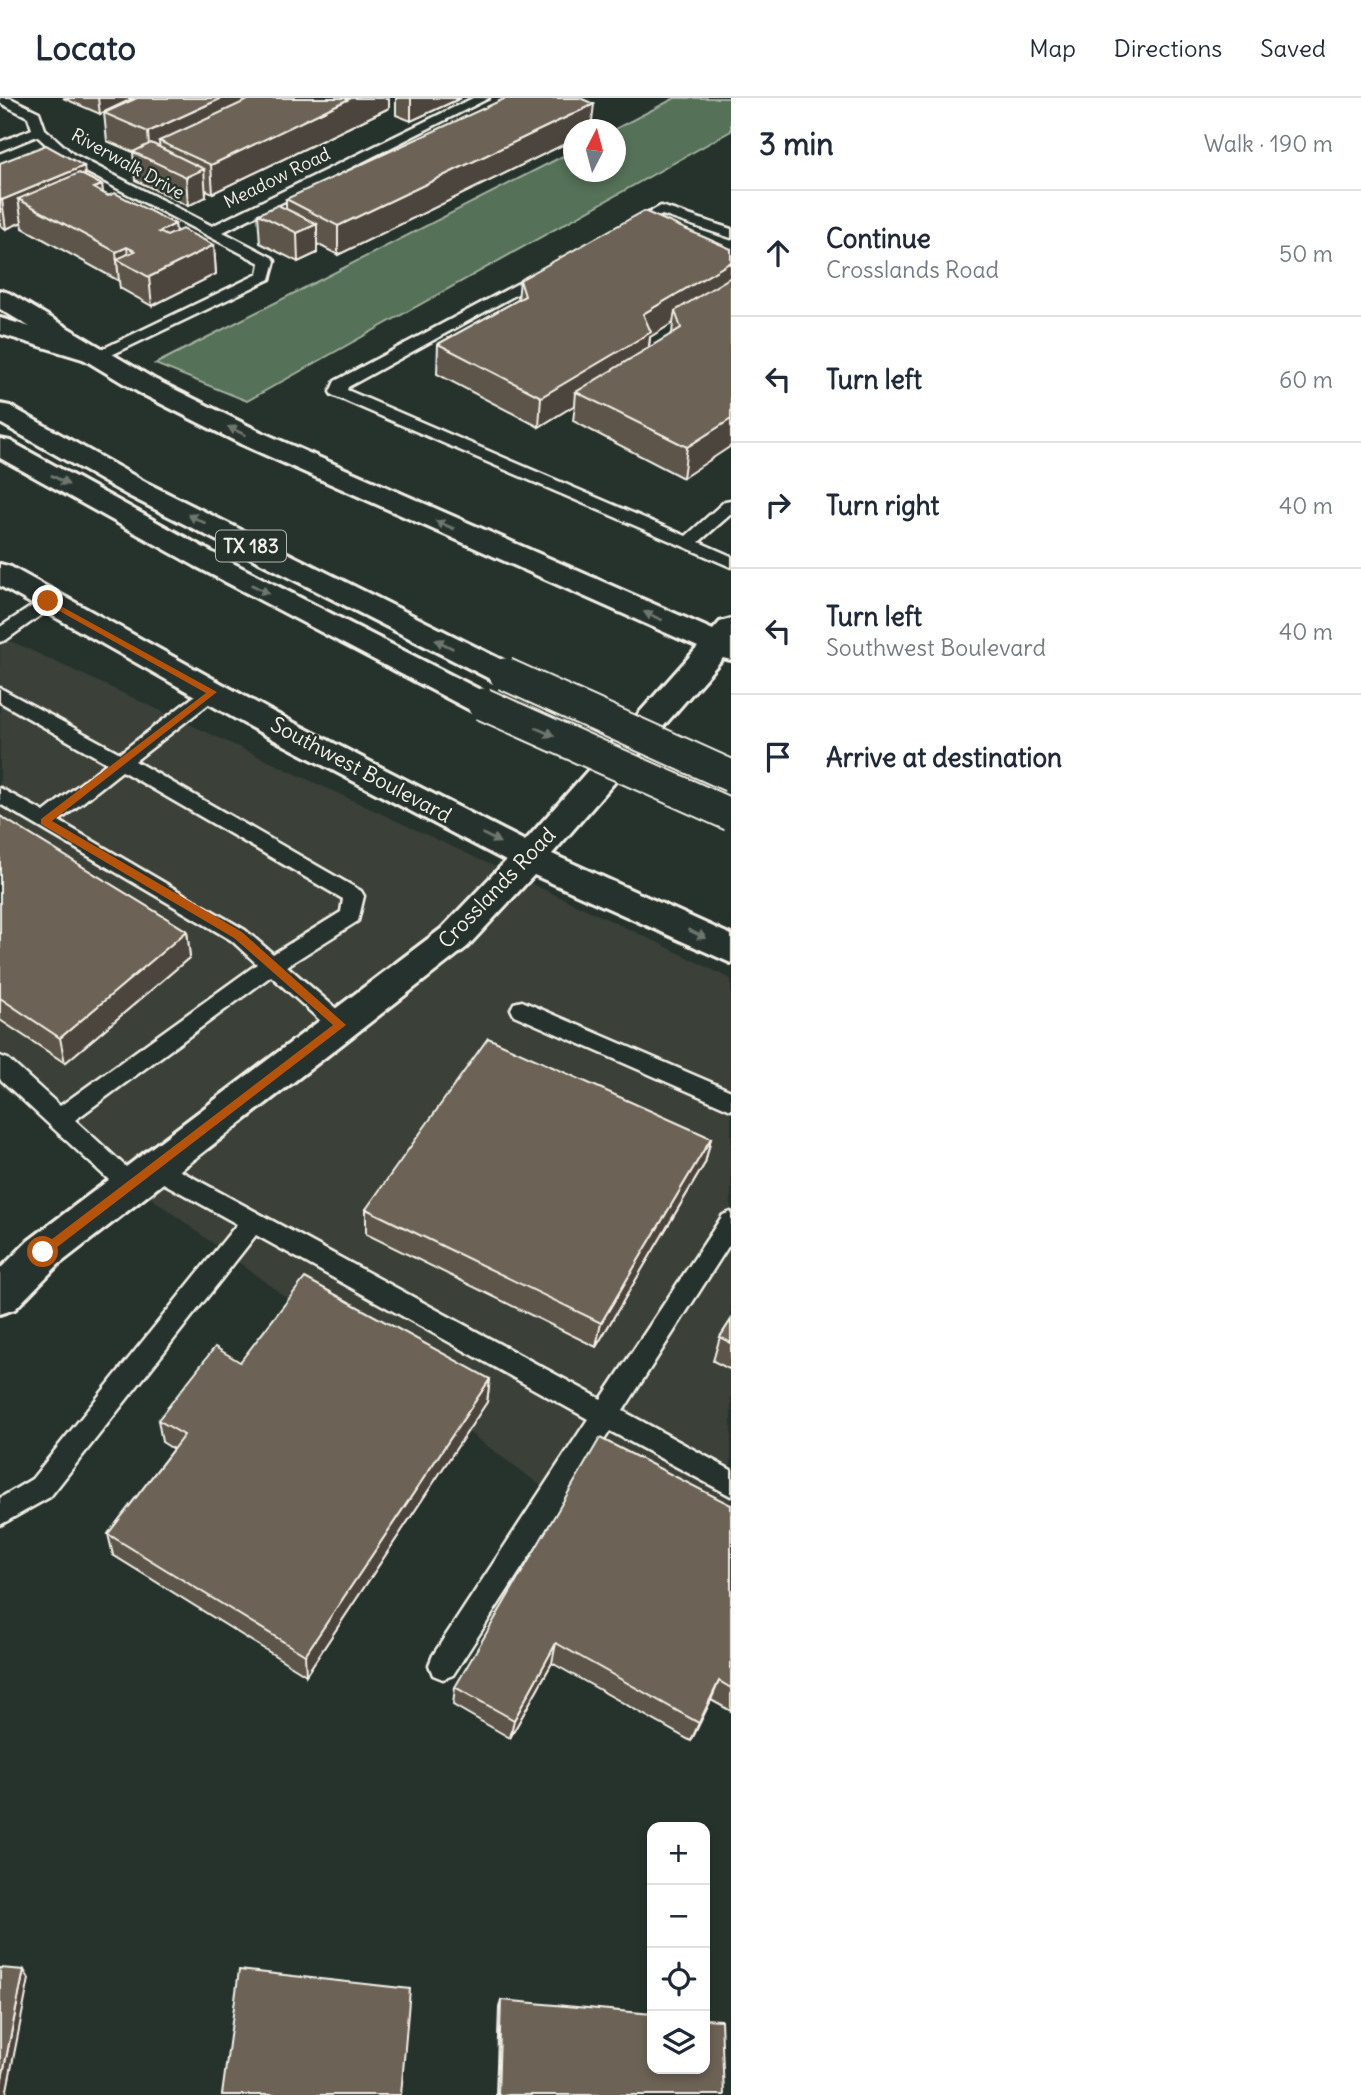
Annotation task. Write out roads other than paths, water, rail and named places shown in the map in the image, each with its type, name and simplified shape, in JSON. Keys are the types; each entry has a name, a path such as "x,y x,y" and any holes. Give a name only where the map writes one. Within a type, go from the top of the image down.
{"main road":[{"path":"0,298 147,386 251,438 726,641"},
{"path":"0,326 99,356"},
{"name":"TX 183","path":"0,412 137,489 505,674 731,776"},
{"name":"TX 183","path":"0,447 205,560 483,704 731,815"},
{"name":"Southwest Boulevard","path":"0,573 212,692 530,858 731,950"},
{"name":"Crosslands Road","path":"0,1296 43,1252 454,938 726,641"}],"lane":[{"name":"Riverwalk Drive","path":"0,98 34,115 39,131 68,157 212,232"},
{"name":"Meadow Road","path":"212,232 483,98"},
{"path":"0,147 39,131"},
{"path":"614,236 662,210 731,234"},
{"name":"Meadow Road","path":"99,356 265,276 268,261 212,232"},
{"path":"555,268 341,384 338,392 731,562"},
{"path":"688,543 731,505"},
{"path":"0,636 48,601"},
{"path":"45,821 212,692"},
{"path":"0,694 355,896 351,916 271,965 58,1120"},
{"path":"0,795 238,935 340,1025"},
{"path":"522,1009 731,1101"},
{"path":"0,1065 58,1120 143,1176 253,1221 731,1484"},
{"path":"0,1513 41,1488 253,1221"},
{"path":"443,1665 731,1222"}]}
